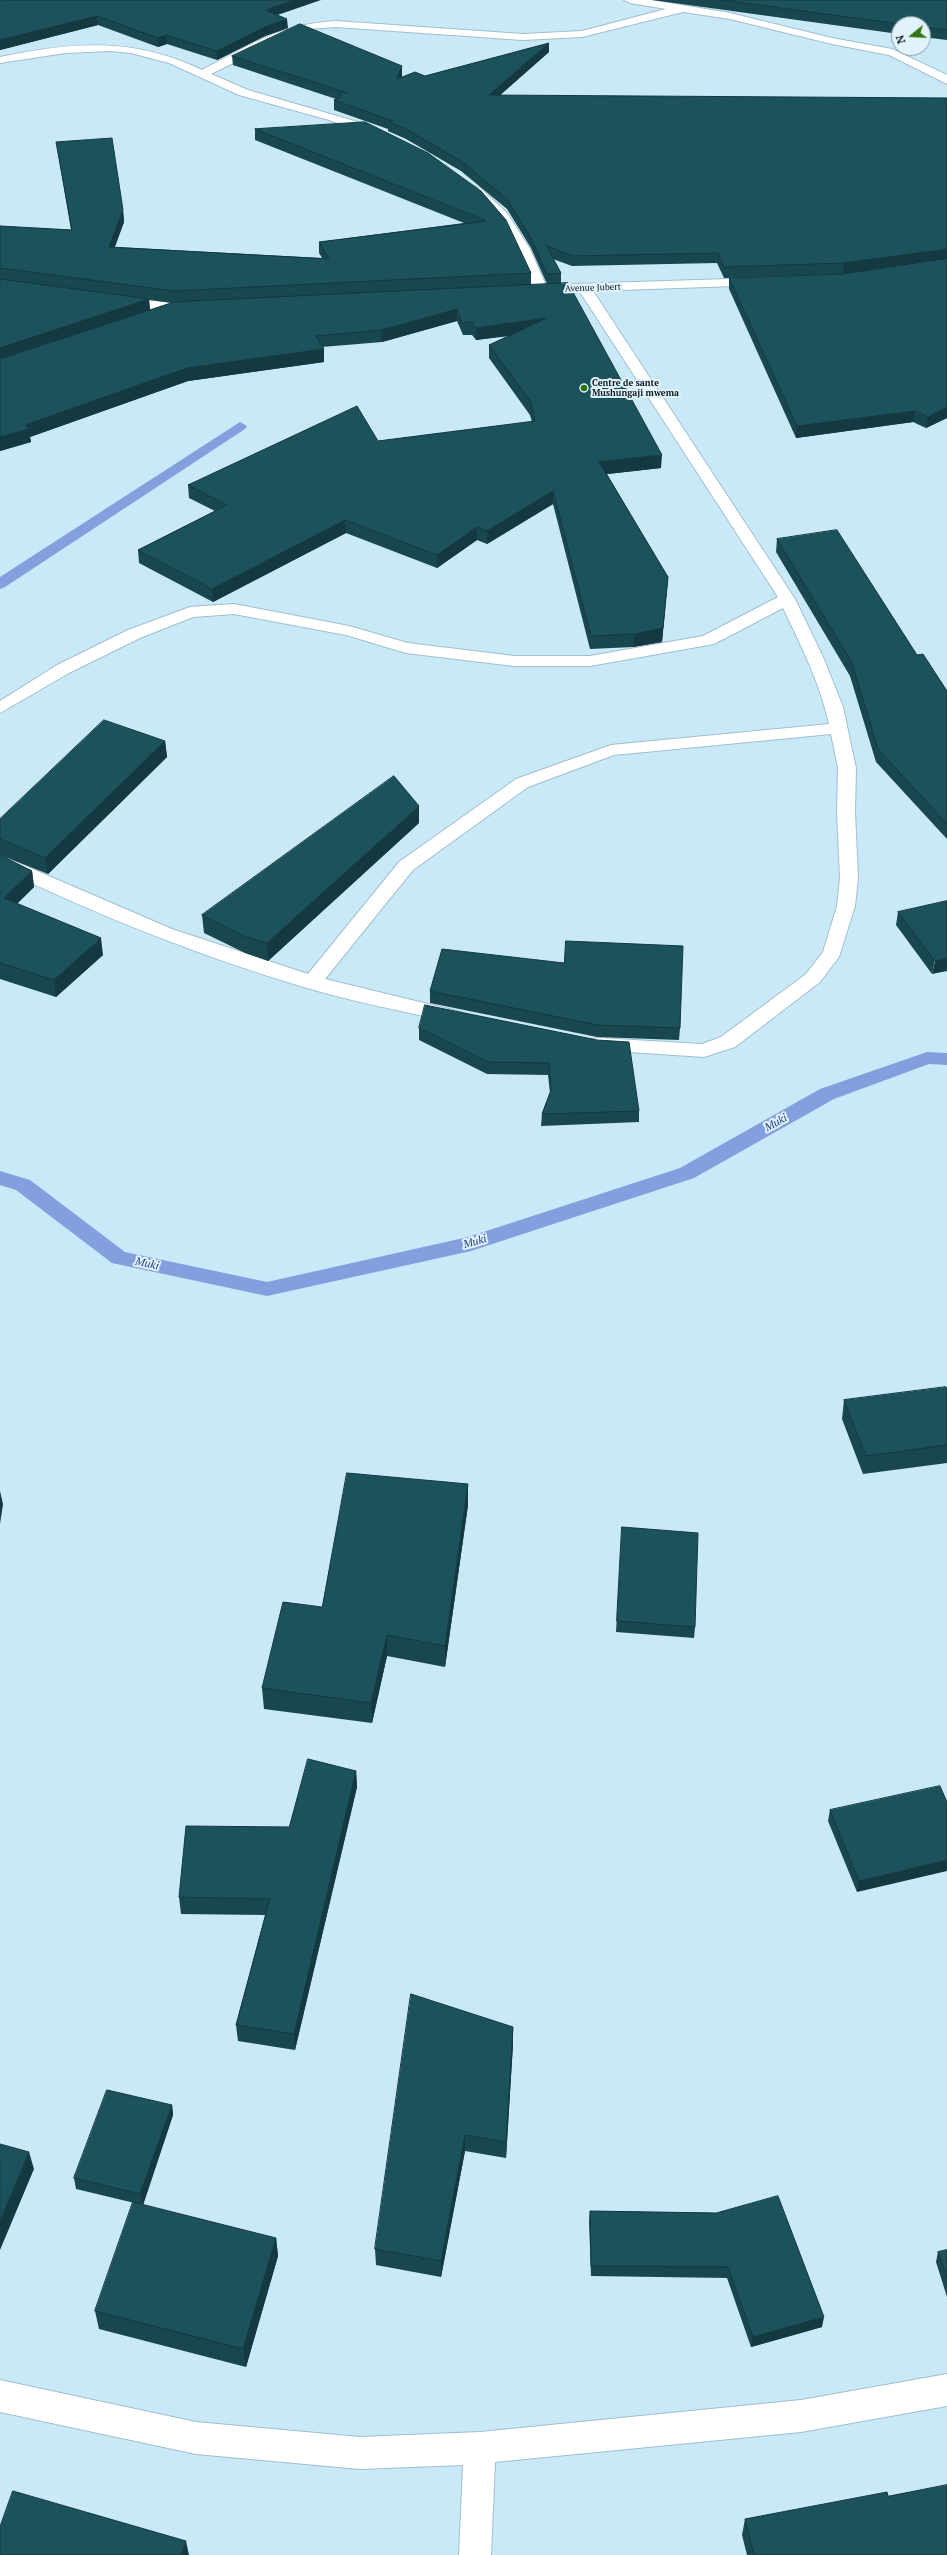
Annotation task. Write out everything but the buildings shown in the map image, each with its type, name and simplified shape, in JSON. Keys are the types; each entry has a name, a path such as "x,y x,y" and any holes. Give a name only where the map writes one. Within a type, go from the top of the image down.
{"street":[{"path":"630,0 730,16 832,41 892,52 947,80"},
{"path":"201,75 275,38 300,28 317,25 358,25 523,37 567,35 582,34 684,8"},
{"path":"0,60 60,48 120,48 149,52 174,61 201,75 253,96 356,124 388,137"},
{"path":"467,185 501,213 523,249 541,290"},
{"name":"Avenue Jubert","path":"526,291 772,281"},
{"path":"582,1041 704,1052 728,1042 813,978 832,953 846,906 849,878 846,812 847,768 839,728 815,657 787,599 584,288"},
{"path":"104,299 175,310 206,308"},
{"path":"146,319 175,310"},
{"path":"0,708 70,666 134,634 190,612 234,609 349,631 414,649 514,661 590,661 708,640 787,599"},
{"path":"311,983 406,866 522,783 612,750 839,728"},
{"path":"0,861 38,880 188,943 311,983 474,1020"},
{"path":"1,2398 196,2438 360,2453 480,2448 801,2416 947,2390"},
{"path":"475,2555 480,2448"}],"waterway":[{"path":"0,584 240,426"},
{"name":"Muki","path":"0,1178 23,1185 119,1258 267,1289 471,1244 687,1173 827,1094 927,1058 947,1059"}],"place":[{"name":"Centre de sante Mushungaji mwema","path":"584,388"}]}
